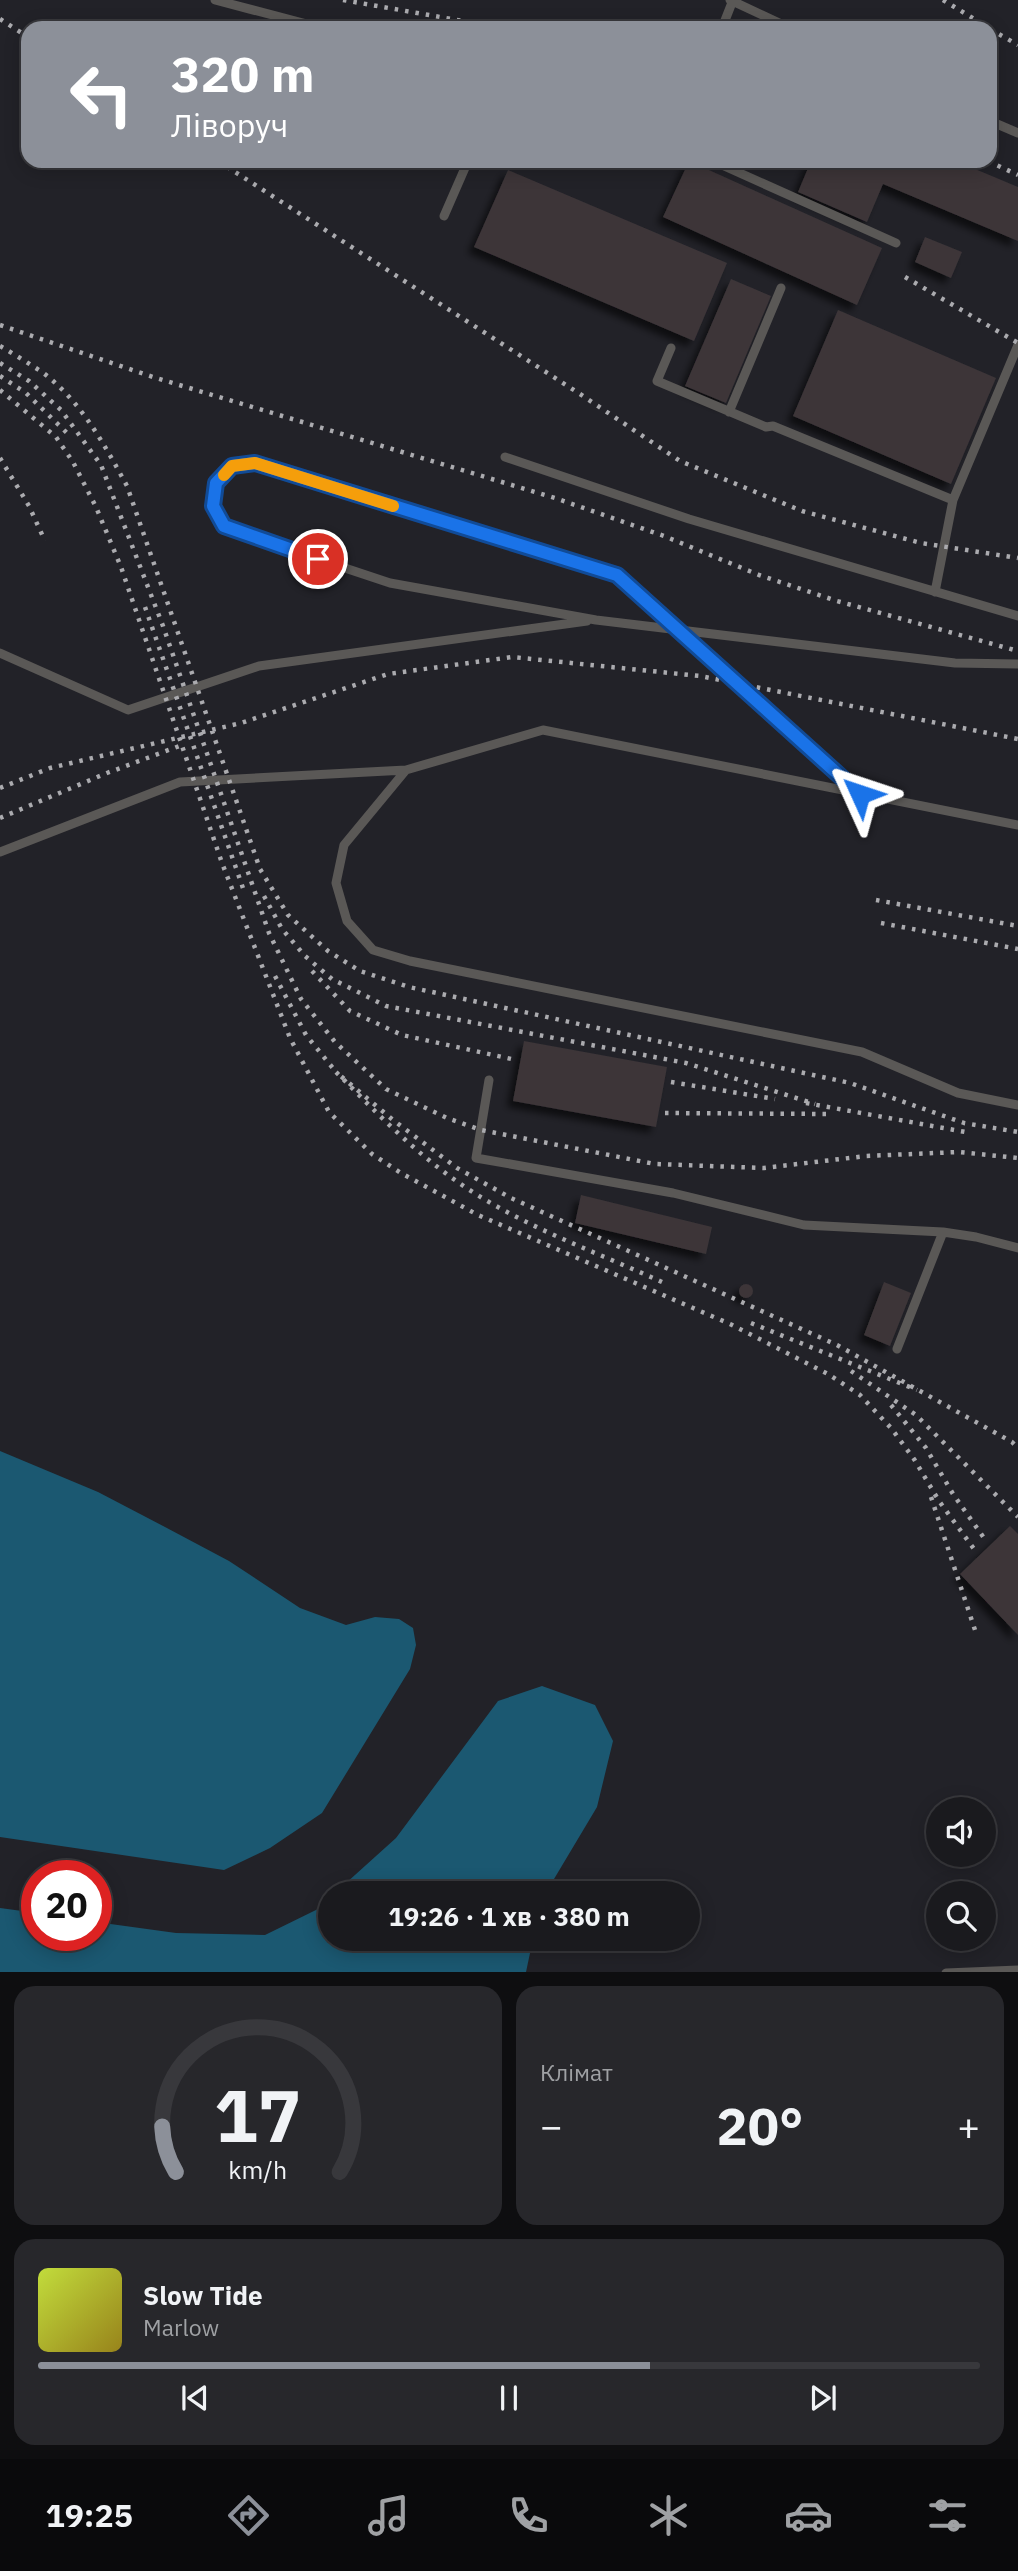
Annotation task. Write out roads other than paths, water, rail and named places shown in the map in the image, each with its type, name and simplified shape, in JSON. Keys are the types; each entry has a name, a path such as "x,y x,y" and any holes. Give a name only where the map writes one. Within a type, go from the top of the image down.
{"lane":[{"path":"215,0 295,21"},
{"path":"724,21 732,0 776,21"},
{"path":"997,124 1018,133"},
{"path":"444,216 465,168"},
{"path":"729,168 896,243"},
{"path":"729,412 781,288"},
{"path":"935,592 953,500 1018,345"},
{"path":"671,348 657,381 953,500"},
{"path":"505,457 689,519 1018,615"},
{"path":"860,794 797,737 648,603 617,575 255,463 232,466 216,483 213,506 224,526 246,536 390,583 596,620 955,663 1018,664"},
{"path":"0,653 128,710 259,666 596,620"},
{"path":"0,852 180,782 406,770 543,730 1018,825"},
{"path":"406,770 344,845 336,883 346,921 373,950 410,961 862,1052 958,1093 1018,1105"},
{"path":"489,1080 476,1158 673,1193 804,1225 943,1232 1018,1248"},
{"path":"897,1349 943,1232"},
{"path":"946,1972 1018,1970"}],"water":[{"path":"0,1451 98,1492 165,1527 229,1561 300,1608 346,1625 375,1617 399,1619 413,1628 416,1645 410,1669 322,1813 270,1848 224,1870 0,1837"},
{"path":"542,1686 595,1705 613,1741 597,1807 553,1881 348,1881 396,1838 498,1701"},
{"path":"0,1908 21,1911 21,1951 112,1951 112,1924 176,1933 265,1935 318,1909 318,1951 530,1951 526,1972 0,1972"}],"railway":[{"path":"343,0 463,21"},
{"path":"943,0 978,21"},
{"path":"0,19 21,32"},
{"path":"997,33 1018,45"},
{"path":"997,165 1018,175"},
{"path":"229,168 680,461 802,511 921,543 1018,558"},
{"path":"905,277 1018,343"},
{"path":"0,325 156,378 555,498 664,536 759,575 837,601 1018,651"},
{"path":"0,346 42,372 68,396 100,439 127,486 260,869 288,915 328,951 360,971 409,987 850,1083 964,1123 1018,1132"},
{"path":"0,363 29,381 61,410 101,465 163,626 269,933 301,999 335,1042 386,1089 447,1118 481,1130 655,1164 764,1168 866,1156 959,1152 1018,1158"},
{"path":"0,376 26,393 69,435"},
{"path":"0,390 56,437 73,462 96,507 121,567 222,863 290,1038 329,1112 372,1154 478,1215 730,1324 828,1374 860,1395 891,1428 914,1459 939,1501 974,1549"},
{"path":"0,458 29,506 45,541"},
{"path":"145,607 244,891"},
{"path":"0,788 50,768 241,723 388,674 512,657 700,676 1018,739"},
{"path":"0,818 182,745"},
{"path":"264,896 282,929 305,956 332,979 386,1006 686,1063 815,1104"},
{"path":"876,900 1018,926"},
{"path":"881,923 1018,949"},
{"path":"312,971 350,1011 402,1035 516,1060"},
{"path":"275,976 306,1035 336,1072"},
{"path":"662,1282 556,1236 479,1196 455,1180 393,1129 336,1072 393,1120 457,1168 511,1198 837,1345 1012,1442 1018,1448"},
{"path":"671,1082 775,1099"},
{"path":"806,1103 971,1133"},
{"path":"665,1113 827,1114"},
{"path":"751,1323 917,1390"},
{"path":"851,1371 916,1415 1018,1517"},
{"path":"891,1405 926,1448 953,1494 984,1538"},
{"path":"931,1497 975,1630"}]}
